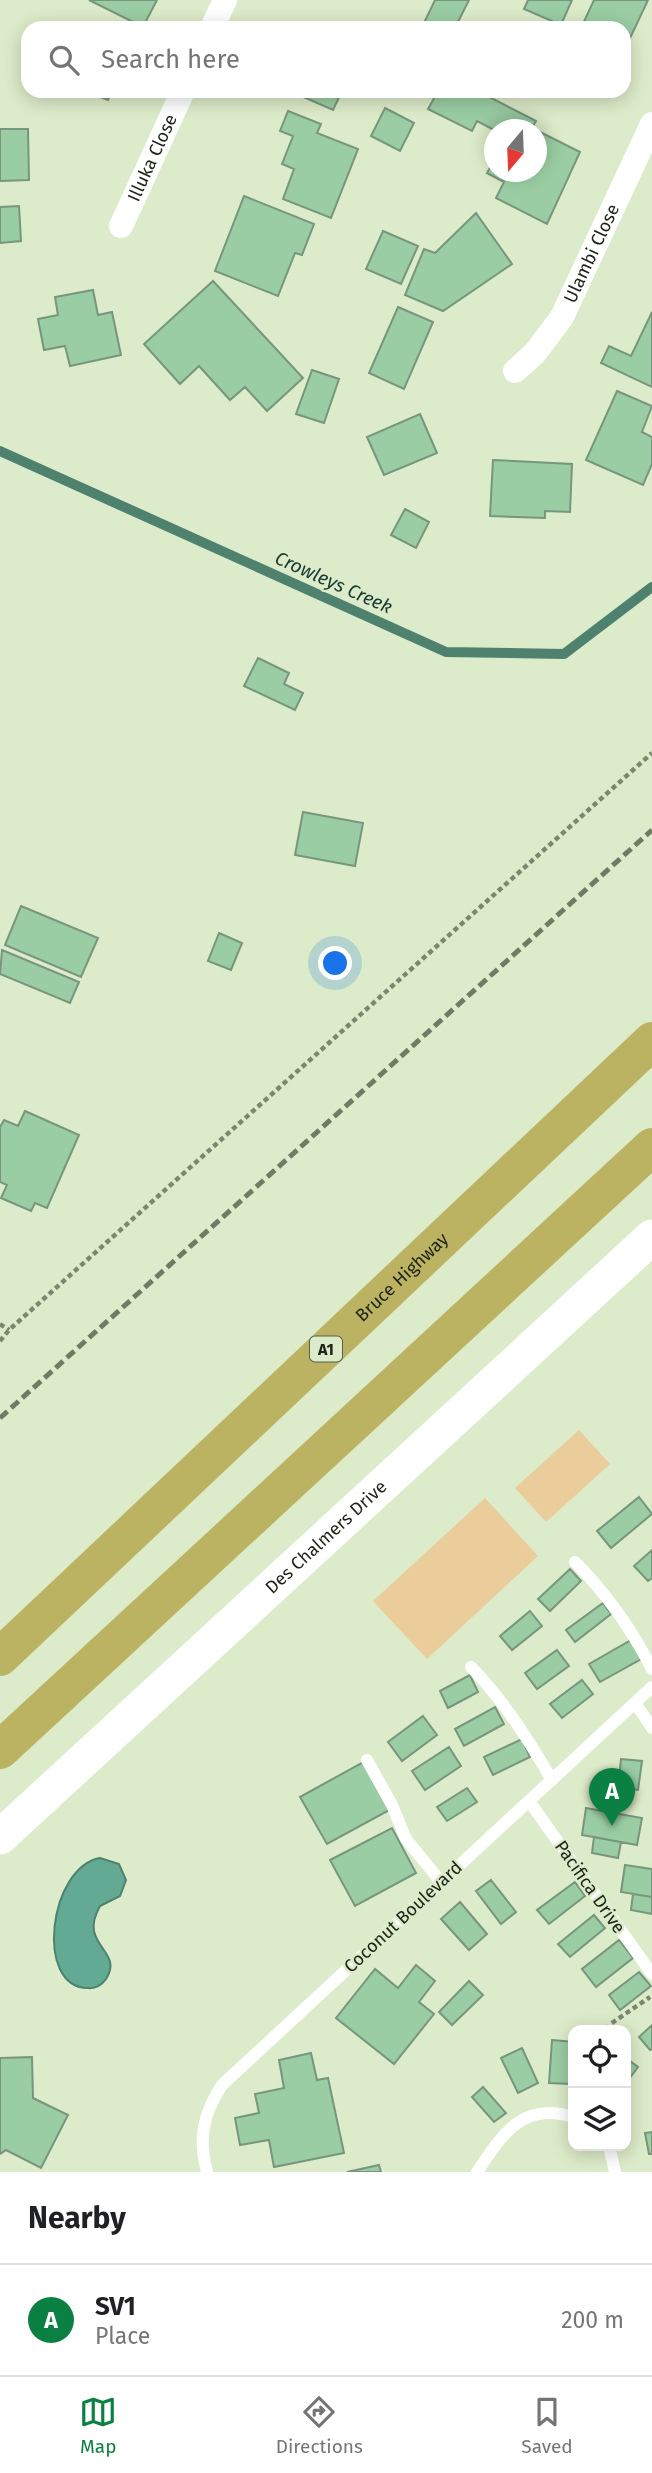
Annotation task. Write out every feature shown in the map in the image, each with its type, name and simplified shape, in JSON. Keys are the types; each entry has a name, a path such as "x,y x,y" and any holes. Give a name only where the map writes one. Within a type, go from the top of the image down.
{"highway":[{"name":"Bruce Highway","path":"0,1657 652,1041"},
{"path":"0,1750 383,1399 652,1147"}],"main road":[{"name":"Des Chalmers Drive","path":"0,1838 652,1237"}],"street":[{"path":"215,21 225,0"},
{"name":"Illuka Close","path":"121,226 180,98"},
{"name":"Ulambi Close","path":"515,371 535,353 562,317 652,124"}],"lane":[{"path":"575,1562 603,1590 628,1622 652,1669"},
{"path":"471,1667 510,1711 552,1780"},
{"name":"Coconut Boulevard","path":"207,2172 202,2129 209,2105 222,2085 652,1687"},
{"path":"635,1703 652,1728"},
{"path":"367,1760 406,1839 441,1882"},
{"name":"Pacifica Drive","path":"529,1801 652,1974"},
{"path":"477,2172 509,2128 527,2117 549,2112 568,2116"},
{"path":"610,2151 615,2172"}],"path":[{"path":"0,1341 9,1330 652,753"},
{"path":"0,1324 9,1330"},
{"path":"609,2025 652,1995"}],"shaded area":[{"path":"579,1430 610,1464 546,1522 515,1488"},
{"path":"485,1498 538,1556 427,1659 373,1601"}],"water":[{"path":"100,1858 119,1864 126,1880 120,1896 100,1906 94,1919 94,1930 110,1961 110,1969 102,1983 88,1988 71,1983 60,1969 55,1949 55,1926 60,1903 69,1882 83,1866"}],"building":[{"path":"89,0 157,0 146,21 131,21"},
{"path":"435,0 469,0 458,21 425,21"},
{"path":"528,0 572,0 563,21 552,21 524,9"},
{"path":"594,0 648,0 631,36 631,21 584,21"},
{"path":"306,98 339,98 333,110"},
{"path":"434,98 492,98 532,119 484,119 484,125 477,121 472,131 428,109"},
{"path":"385,108 414,123 400,151 371,136"},
{"path":"288,111 321,124 317,133 358,149 331,218 283,199 294,169 282,164 293,136 280,131"},
{"path":"0,129 28,129 29,180 0,181"},
{"path":"547,136 580,152 547,224 496,198 504,182 547,182"},
{"path":"244,196 314,224 302,255 295,253 278,296 215,271"},
{"path":"19,206 21,241 0,243 0,207"},
{"path":"476,213 512,264 443,311 405,295 424,249 435,253"},
{"path":"383,231 418,246 401,284 366,269"},
{"path":"213,281 303,378 267,411 245,387 230,400 199,366 180,384 144,344"},
{"path":"93,290 98,315 112,312 121,355 70,366 65,346 44,350 38,319 58,315 55,297"},
{"path":"398,307 433,322 404,389 369,373"},
{"path":"652,312 652,387 601,363 609,346 631,356"},
{"path":"312,370 339,379 324,423 296,414"},
{"path":"617,391 652,406 642,432 652,437 652,464 643,485 586,460"},
{"path":"420,414 437,453 384,475 367,437"},
{"path":"493,460 572,464 570,512 545,511 545,518 490,516"},
{"path":"405,509 429,522 416,548 391,535"},
{"path":"258,658 289,673 284,684 303,693 295,710 244,686"},
{"path":"303,812 363,823 355,866 295,855"},
{"path":"21,906 98,938 81,977 5,945"},
{"path":"219,933 242,943 231,970 208,961"},
{"path":"2,950 79,982 70,1003 0,974"},
{"path":"25,1111 79,1135 47,1208 35,1203 31,1211 1,1198 7,1185 0,1182 0,1127 4,1120 18,1126"},
{"path":"639,1497 652,1514 611,1548 597,1531"},
{"path":"652,1550 652,1578 648,1581 634,1566"},
{"path":"570,1569 581,1581 550,1611 538,1599"},
{"path":"603,1603 611,1614 575,1642 566,1630"},
{"path":"530,1611 542,1626 512,1650 500,1636"},
{"path":"633,1639 643,1658 600,1682 589,1664"},
{"path":"557,1650 569,1666 537,1689 525,1673"},
{"path":"470,1675 478,1692 448,1708 440,1691"},
{"path":"582,1680 593,1694 562,1718 550,1704"},
{"path":"495,1707 504,1724 464,1746 455,1729"},
{"path":"423,1716 437,1735 402,1761 388,1742"},
{"path":"522,1739 530,1757 493,1775 484,1757"},
{"path":"449,1747 461,1766 425,1790 412,1771"},
{"path":"621,1759 642,1761 638,1790 618,1788"},
{"path":"367,1760 393,1808 327,1844 300,1797"},
{"path":"467,1788 477,1802 447,1821 437,1807"},
{"path":"586,1808 642,1818 637,1845 582,1835"},
{"path":"392,1828 416,1873 355,1906 330,1860"},
{"path":"594,1837 621,1842 618,1858 592,1853"},
{"path":"625,1865 652,1869 652,1897 621,1892"},
{"path":"491,1880 516,1912 501,1924 476,1891"},
{"path":"575,1882 585,1896 549,1924 537,1910"},
{"path":"633,1894 652,1897 652,1914 631,1910"},
{"path":"460,1902 487,1934 469,1950 441,1919"},
{"path":"594,1915 605,1928 570,1957 558,1944"},
{"path":"619,1940 633,1958 596,1987 582,1969"},
{"path":"416,1965 435,1981 419,2002 434,2014 394,2064 336,2018 375,1969 398,1988"},
{"path":"639,1972 651,1986 620,2010 609,1995"},
{"path":"469,1981 483,1995 452,2025 439,2012"},
{"path":"652,2025 652,2049 650,2050 639,2037"},
{"path":"552,2040 568,2042 568,2084 549,2083"},
{"path":"522,2048 538,2083 518,2093 501,2058"},
{"path":"311,2053 317,2080 328,2078 344,2153 274,2167 269,2140 240,2145 235,2118 259,2113 255,2094 284,2088 279,2060"},
{"path":"32,2057 33,2098 68,2115 41,2168 6,2150 0,2154 0,2058"},
{"path":"631,2062 638,2067 631,2076"},
{"path":"483,2087 506,2113 494,2122 472,2097"},
{"path":"652,2132 652,2154 649,2154 645,2133"},
{"path":"379,2165 381,2172 347,2172"}],"waterway":[{"name":"Crowleys Creek","path":"0,451 446,652 564,654 652,587"}],"railway":[{"path":"0,1418 652,830"}],"place":[{"name":"SV1","path":"612,1826"}]}
